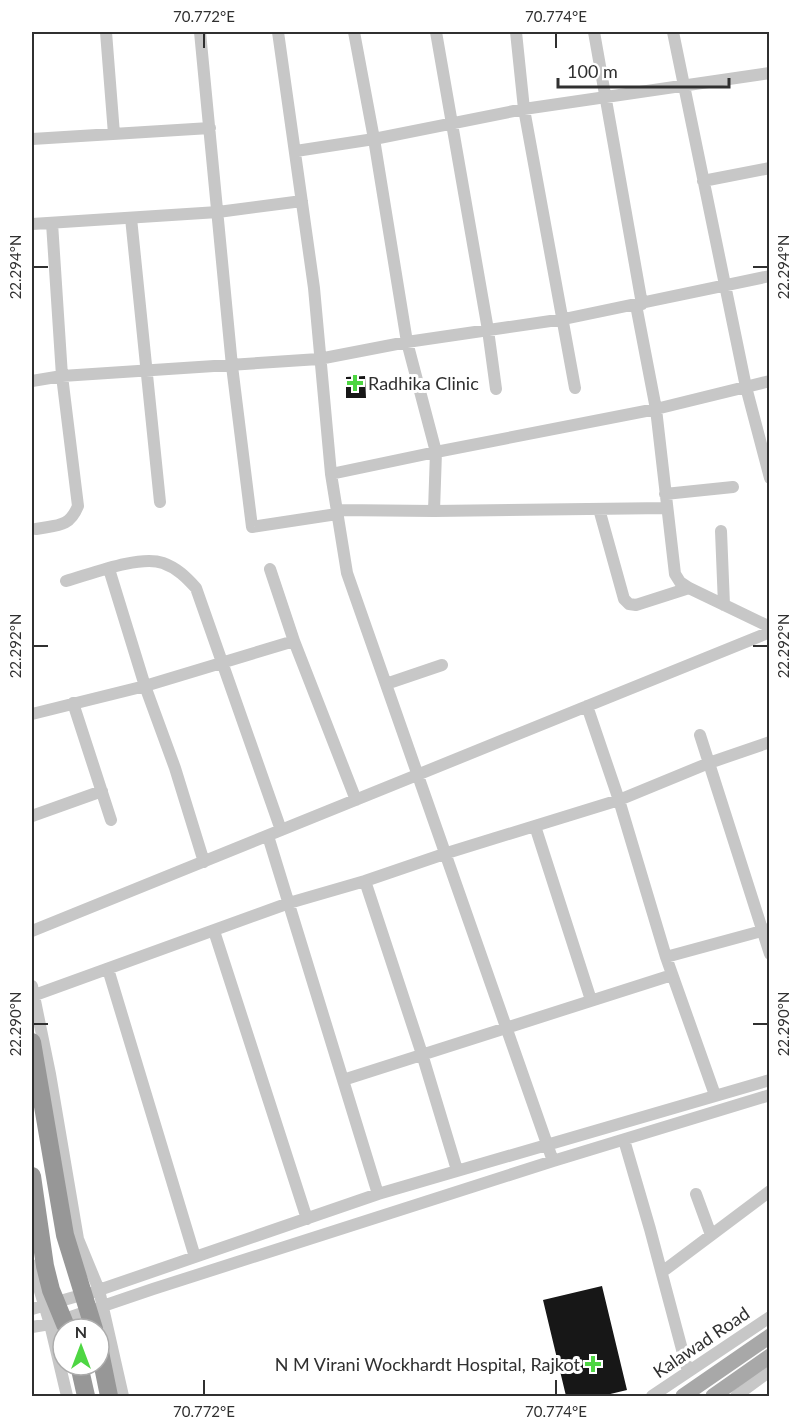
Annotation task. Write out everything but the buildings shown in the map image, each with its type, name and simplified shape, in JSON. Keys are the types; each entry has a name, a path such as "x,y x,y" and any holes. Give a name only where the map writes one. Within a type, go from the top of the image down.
{"highway":[{"path":"32,1042 65,1235 90,1317"},
{"path":"32,1176 45,1266 57,1317"},
{"path":"82,1377 86,1396"},
{"path":"105,1377 109,1396"}],"main road":[{"path":"683,1396 770,1336"},
{"path":"712,1396 770,1356"}],"street":[{"path":"106,32 114,134"},
{"path":"200,32 231,366 252,527 337,512 667,508"},
{"path":"279,32 314,288 331,474 347,573 553,1161"},
{"path":"354,32 407,342 436,452 434,511"},
{"path":"436,32 488,330 496,389"},
{"path":"516,32 524,109 575,388"},
{"path":"594,32 656,409 675,574 680,582 689,588 770,627"},
{"path":"673,32 746,387 770,478"},
{"path":"296,151 374,139 524,109 770,73"},
{"path":"32,133 32,138 210,128"},
{"path":"703,181 770,168"},
{"path":"32,224 218,212 302,201"},
{"path":"131,218 160,502"},
{"path":"36,529 67,523 78,506 62,376 52,223"},
{"path":"32,381 62,376 147,369 231,366 319,359 407,342 564,319 770,276"},
{"path":"331,474 656,409 770,381"},
{"path":"665,494 733,487"},
{"path":"598,509 624,599 629,604 636,605 689,588"},
{"path":"721,531 724,605"},
{"path":"66,581 141,560 162,562 183,573 196,588 281,830"},
{"path":"109,569 145,686 204,862"},
{"path":"270,569 294,641 356,800"},
{"path":"32,931 770,632"},
{"path":"32,714 145,686 294,641"},
{"path":"386,684 442,665"},
{"path":"73,703 111,820"},
{"path":"587,706 619,800 666,957 715,1095"},
{"path":"700,735 766,929 770,954"},
{"path":"123,1396 99,1290 78,1239 50,1074 33,991 108,969 289,903 619,800 709,763 770,742"},
{"path":"32,816 102,791"},
{"path":"535,826 591,1000"},
{"path":"268,836 378,1194"},
{"path":"365,881 422,1054 457,1170"},
{"path":"666,957 766,929"},
{"path":"214,931 307,1219"},
{"path":"108,969 195,1257"},
{"path":"343,1080 672,975"},
{"path":"38,1308 99,1290 378,1194 770,1080"},
{"path":"79,1317 103,1306 553,1161 770,1095"},
{"path":"624,1140 688,1372"},
{"path":"662,1272 770,1191"},
{"path":"696,1194 711,1235"},
{"path":"32,1265 38,1308 51,1319"},
{"name":"Kalawad Road","path":"652,1396 770,1317"},
{"path":"32,1327 51,1326"},
{"path":"736,1396 770,1371"},
{"path":"65,1377 67,1396"}],"place":[{"name":"Radhika Clinic","path":"355,383"},
{"name":"N M Virani Wockhardt Hospital, Rajkot","path":"593,1364"}]}
